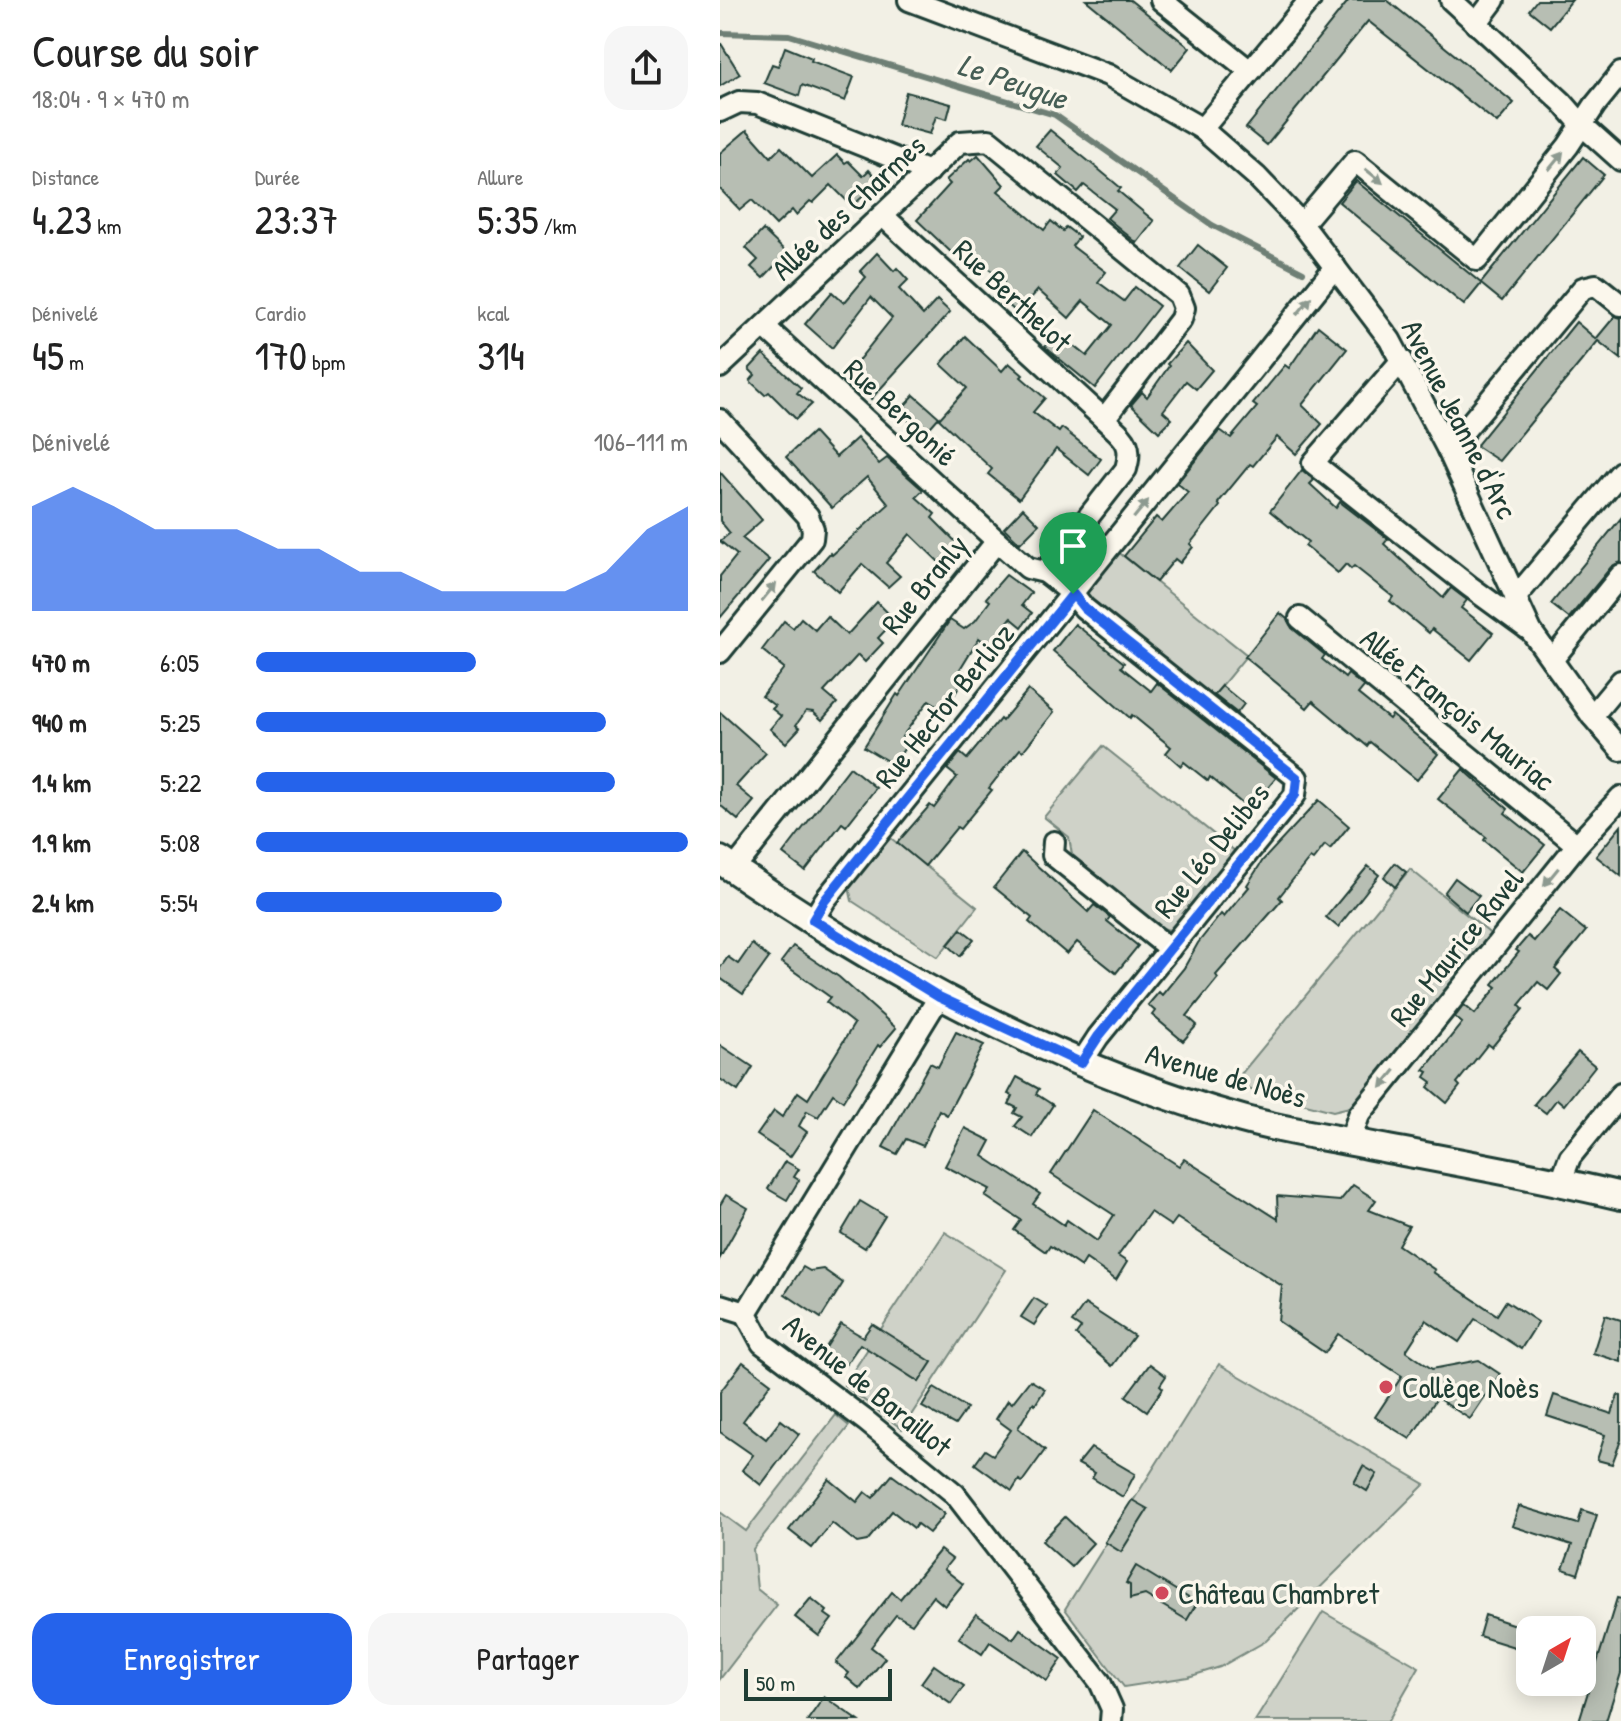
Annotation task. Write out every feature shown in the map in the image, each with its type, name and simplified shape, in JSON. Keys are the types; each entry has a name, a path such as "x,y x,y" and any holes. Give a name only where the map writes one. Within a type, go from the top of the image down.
{"street":[{"name":"Avenue Jeanne d'Arc","path":"909,0 1108,75 1202,129 1256,176 1302,224 1402,360 1448,450 1531,631 1592,716 1621,750"},
{"path":"1161,0 1250,71"},
{"path":"1202,129 1310,0"},
{"path":"1451,0 1621,160"},
{"path":"1476,24 1494,0"},
{"path":"1302,224 1355,161 1477,260 1621,73"},
{"path":"720,111 739,102 757,103 929,172"},
{"name":"Allée des Charmes","path":"720,367 960,142 989,140 1179,295 1184,308 1181,319 1104,419"},
{"name":"Rue Berthelot","path":"882,215 1104,419"},
{"name":"Rue Hector Berlioz","path":"813,920 825,900 1335,267"},
{"path":"1448,450 1583,288 1596,285 1621,305"},
{"name":"Rue Bergonié","path":"764,326 997,541"},
{"path":"1402,360 1313,463 1531,631"},
{"path":"1045,572 1126,469 1130,453 1127,442 1104,419"},
{"path":"720,420 808,516 813,529 812,539 720,652"},
{"path":"1515,598 1621,472"},
{"name":"Rue Branly","path":"727,865 997,541 1028,568 1045,572"},
{"name":"Rue Léo Delibes","path":"1045,572 1073,594 1084,608 1297,778 1295,795 1098,1037 1081,1063"},
{"path":"1552,660 1621,575"},
{"name":"Allée François Mauriac","path":"1300,618 1577,845"},
{"path":"1592,716 1621,681"},
{"name":"Rue Maurice Ravel","path":"1350,1141 1359,1115 1577,845 1621,797"},
{"path":"1054,842 1053,855 1170,949"},
{"name":"Avenue de Noès","path":"727,865 939,997 1081,1063 1244,1119 1561,1181 1621,1196"},
{"name":"Avenue de Baraillot","path":"939,997 746,1313 762,1343 866,1421 955,1494 1100,1682 1112,1709 1111,1721"},
{"path":"1561,1181 1570,1157 1621,1094"},
{"path":"720,1305 746,1313"}],"shaded area":[{"path":"1117,551 1247,655 1211,699 1088,598 1085,593"},
{"path":"1103,746 1236,852 1169,930 1156,926 1073,861 1069,837 1044,817"},
{"path":"887,835 977,907 938,957 852,901 848,882"},
{"path":"1410,869 1493,936 1358,1105 1333,1111 1232,1085"},
{"path":"945,1232 1006,1270 902,1429 844,1385"},
{"path":"1219,1364 1425,1484 1266,1641 1220,1667 1188,1677 1124,1687 1065,1609"},
{"path":"836,1415 849,1426 753,1549 757,1589 777,1605 720,1679 720,1512 746,1531"},
{"path":"1323,1612 1419,1667 1388,1721 1255,1721"}],"building":[{"path":"1086,0 1130,0 1190,48 1172,70"},
{"path":"1349,0 1387,0 1514,103 1497,123 1368,21 1267,145 1246,128"},
{"path":"1537,0 1572,0 1550,27 1529,10"},
{"path":"720,42 740,74 720,86"},
{"path":"785,47 812,58 811,61 854,77 845,101 802,85 799,96 764,83 772,64 778,66"},
{"path":"906,92 951,104 947,119 936,116 930,134 897,125"},
{"path":"747,130 771,157 781,147 812,178 837,155 863,176 869,170 880,182 852,206 831,185 813,203 810,201 796,215 792,210 776,225 752,200 740,210 720,189 720,153"},
{"path":"1050,130 1121,188 1118,191 1154,221 1137,243 1107,218 1115,209 1084,185 1078,192 1058,175 1063,168 1036,146"},
{"path":"978,155 1004,185 998,191 1044,230 1051,221 1063,231 1066,227 1079,237 1072,246 1106,272 1098,282 1124,301 1135,287 1159,306 1095,388 1045,347 1057,332 1087,356 1112,325 1083,301 1069,318 1038,290 1015,311 995,293 1004,282 962,245 954,255 917,220 950,184 946,180"},
{"path":"1583,157 1604,175 1502,301 1481,284 1464,305 1339,202 1356,181 1481,283"},
{"path":"763,230 787,253 763,278 751,267 758,260 746,248"},
{"path":"1198,245 1227,268 1209,291 1180,268"},
{"path":"877,253 894,271 897,268 908,280 899,289 923,315 937,300 950,312 871,399 846,376 892,318 871,297 832,348 805,324 832,292 844,303 866,277 860,271"},
{"path":"1615,316 1621,318 1621,359 1598,341 1499,461 1476,446 1576,322 1596,339"},
{"path":"1318,326 1347,349 1302,405 1322,424 1296,454 1277,437 1218,503 1220,506 1190,544 1193,547 1180,563 1175,559 1156,582 1124,556 1156,517 1162,522 1188,492 1177,483 1220,430 1231,438 1257,407 1253,404 1285,365 1289,368"},
{"path":"965,336 1002,371 1009,363 1045,398 1033,412 1059,432 1062,428 1101,459 1089,475 1056,449 1019,499 988,474 992,469 939,419 967,388 941,364"},
{"path":"1186,343 1212,370 1196,389 1186,381 1163,411 1172,419 1159,432 1131,405 1142,392 1147,397 1169,366 1167,364"},
{"path":"763,354 801,388 797,393 812,404 796,419 769,392 765,395 750,381 755,375 749,369"},
{"path":"914,395 939,417 924,434 899,412"},
{"path":"813,432 836,457 857,438 879,464 887,458 923,490 916,497 935,514 932,518 960,546 942,565 910,534 886,563 900,576 888,587 862,564 838,592 814,571 830,553 832,555 889,504 867,477 832,508 786,457"},
{"path":"1302,470 1314,480 1310,484 1336,508 1340,502 1388,539 1384,544 1443,598 1451,588 1467,600 1461,608 1493,633 1471,660 1432,629 1429,633 1390,601 1393,597 1354,566 1351,569 1346,564 1338,573 1305,546 1308,542 1270,511"},
{"path":"720,472 762,520 742,538 769,560 720,618 720,576 737,555 720,541 730,533 720,521"},
{"path":"1023,508 1039,524 1020,543 1004,528"},
{"path":"1621,518 1621,562 1611,567 1569,618 1551,604"},
{"path":"1006,575 1031,593 1022,605 1032,613 1022,627 1011,618 989,646 979,638 960,669 967,674 945,710 929,700 902,737 909,741 894,765 864,747 950,620 964,629 975,621 990,601 986,598"},
{"path":"877,602 895,620 878,638 883,643 865,662 858,655 824,692 837,703 822,720 813,712 806,711 796,725 800,728 786,743 770,729 781,716 772,709 775,706 762,696 784,668 762,650 784,621 793,628 801,618 815,630 827,616 847,635"},
{"path":"1280,613 1292,628 1325,655 1322,659 1345,678 1348,674 1364,687 1358,694 1389,719 1392,715 1438,754 1417,780 1370,742 1367,746 1313,701 1307,708 1245,657"},
{"path":"1075,624 1124,663 1121,667 1151,691 1157,683 1276,778 1250,810 1210,777 1208,781 1184,762 1181,766 1166,753 1171,747 1132,715 1130,718 1053,651"},
{"path":"1222,686 1244,704 1237,713 1214,695"},
{"path":"1028,690 1054,712 1023,751 1020,749 1007,765 989,788 992,790 960,829 957,827 925,866 897,843 930,805 934,808 957,777 947,769 960,753 967,759"},
{"path":"720,712 766,753 736,786 754,801 738,820 720,805"},
{"path":"850,767 876,788 846,826 842,823 805,871 783,854"},
{"path":"1463,769 1508,809 1505,813 1545,845 1523,872 1484,840 1486,837 1438,799"},
{"path":"1319,800 1349,826 1330,849 1325,845 1313,860 1310,858 1279,897 1282,900 1216,975 1218,978 1187,1016 1197,1025 1183,1041 1152,1015 1155,1011 1148,1005 1159,992 1162,995 1221,914 1224,917 1249,887 1247,885 1263,860"},
{"path":"1621,826 1621,876 1596,856"},
{"path":"1022,852 1088,912 1094,905 1110,917 1107,921 1138,946 1116,973 1077,942 1067,954 1029,922 1032,918 994,887"},
{"path":"1395,863 1406,872 1395,887 1384,877"},
{"path":"1368,866 1379,875 1338,927 1326,917"},
{"path":"1455,878 1479,896 1466,912 1444,893"},
{"path":"1560,910 1586,931 1555,969 1561,974 1548,990 1538,982 1519,1005 1523,1009 1492,1047 1488,1044 1457,1083 1460,1086 1447,1103 1428,1087 1432,1082 1425,1077 1428,1072 1424,1070 1462,1023 1455,1017 1464,1005 1475,1014 1497,987 1493,984 1519,952 1516,950 1528,936 1534,941"},
{"path":"961,929 974,939 960,956 948,945"},
{"path":"752,944 769,958 743,994 720,978 720,968 728,957 738,964"},
{"path":"793,946 839,977 896,1028 880,1047 878,1045 843,1101 833,1094 818,1117 807,1111 799,1126 807,1132 790,1157 757,1135 774,1111 782,1117 798,1092 808,1099 854,1024 826,1002 830,997 781,962"},
{"path":"956,1032 984,1045 947,1115 939,1110 923,1146 906,1139 897,1154 883,1147 930,1063 938,1067"},
{"path":"720,1045 753,1067 738,1091 720,1079"},
{"path":"1578,1052 1595,1066 1564,1105 1557,1099 1546,1113 1534,1104"},
{"path":"1017,1077 1039,1089 1036,1094 1053,1105 1032,1137 1015,1126 1022,1117 1014,1113 1017,1108 1009,1104 1013,1096 1008,1094"},
{"path":"1093,1110 1179,1166 1184,1159 1278,1219 1277,1196 1340,1201 1353,1185 1376,1200 1369,1210 1409,1226 1398,1245 1435,1270 1433,1272 1497,1315 1506,1301 1538,1322 1521,1349 1475,1319 1459,1342 1426,1320 1406,1351 1432,1369 1479,1360 1500,1374 1470,1419 1437,1398 1410,1439 1375,1417 1402,1376 1338,1334 1325,1353 1278,1321 1282,1286 1177,1218 1171,1226 1150,1212 1118,1256 1127,1262 1116,1280 1086,1259 1081,1267 1050,1246 1046,1252 1014,1230 1021,1220 985,1196 990,1189 945,1166 965,1128 991,1141 983,1156 1040,1194 1033,1204 1064,1225 1067,1220 1097,1241 1114,1215 1051,1174"},
{"path":"785,1161 799,1169 794,1177 799,1180 787,1200 768,1189"},
{"path":"726,1195 748,1208 720,1258 720,1205"},
{"path":"860,1201 885,1216 865,1248 841,1233"},
{"path":"803,1267 810,1271 823,1269 843,1283 821,1318 785,1294"},
{"path":"1034,1298 1047,1306 1034,1325 1021,1317"},
{"path":"1085,1304 1134,1336 1112,1366 1076,1335 1081,1328 1072,1322"},
{"path":"1605,1315 1621,1320 1621,1362 1593,1353"},
{"path":"841,1324 863,1337 872,1324 932,1362 919,1382 860,1344 845,1366 823,1352"},
{"path":"743,1362 771,1383 743,1421 766,1439 781,1420 799,1434 761,1485 742,1470 753,1455 720,1432 720,1392"},
{"path":"1150,1364 1166,1376 1160,1385 1163,1388 1147,1411 1126,1396"},
{"path":"1030,1380 1045,1389 1018,1428 1045,1450 1012,1491 975,1464 985,1450 993,1455 1011,1430 996,1419 1008,1400 1012,1403"},
{"path":"934,1388 967,1408 955,1425 922,1407"},
{"path":"1554,1395 1612,1414 1618,1395 1621,1396 1621,1440 1612,1464 1597,1460 1605,1435 1547,1416"},
{"path":"1091,1448 1135,1474 1123,1497 1092,1478 1095,1473 1078,1464"},
{"path":"1363,1466 1377,1474 1367,1491 1354,1483"},
{"path":"892,1475 945,1514 929,1533 917,1524 914,1528 892,1511 867,1541 857,1543 832,1523 812,1548 789,1530 829,1479 857,1502 865,1492 873,1498"},
{"path":"1132,1500 1148,1509 1121,1552 1105,1542"},
{"path":"1519,1506 1578,1524 1582,1510 1597,1515 1578,1574 1563,1569 1572,1545 1512,1526"},
{"path":"1065,1517 1093,1543 1071,1567 1042,1541"},
{"path":"940,1550 952,1559 944,1569 963,1584 945,1606 933,1596 912,1624 896,1615 871,1647 885,1658 860,1689 846,1677 849,1673 836,1663 892,1592 900,1599"},
{"name":"Château Chambret","path":"1136,1566 1197,1603 1187,1620 1145,1595 1130,1599 1130,1585 1126,1583"},
{"path":"811,1598 832,1619 819,1636 795,1617"},
{"path":"1617,1598 1621,1599 1621,1673 1606,1721 1579,1721 1587,1696 1596,1696 1596,1666"},
{"path":"976,1614 1013,1639 1020,1629 1062,1659 1047,1681 990,1642 982,1654 959,1638"},
{"path":"1485,1615 1516,1625 1516,1648 1479,1636"},
{"path":"934,1665 964,1686 951,1704 921,1683"},
{"path":"824,1697 836,1705 859,1721 807,1721"}],"waterway":[{"name":"Le Peugue","path":"720,33 789,35 1055,115 1212,225 1303,272"}],"place":[{"name":"Collège Noès","path":"1386,1387"},
{"name":"Château Chambret","path":"1162,1593"}],"route":[{"path":"1073,594 1084,608 1297,778 1295,795 1092,1044 1081,1063 939,997 813,920 825,900 1073,594"}]}
